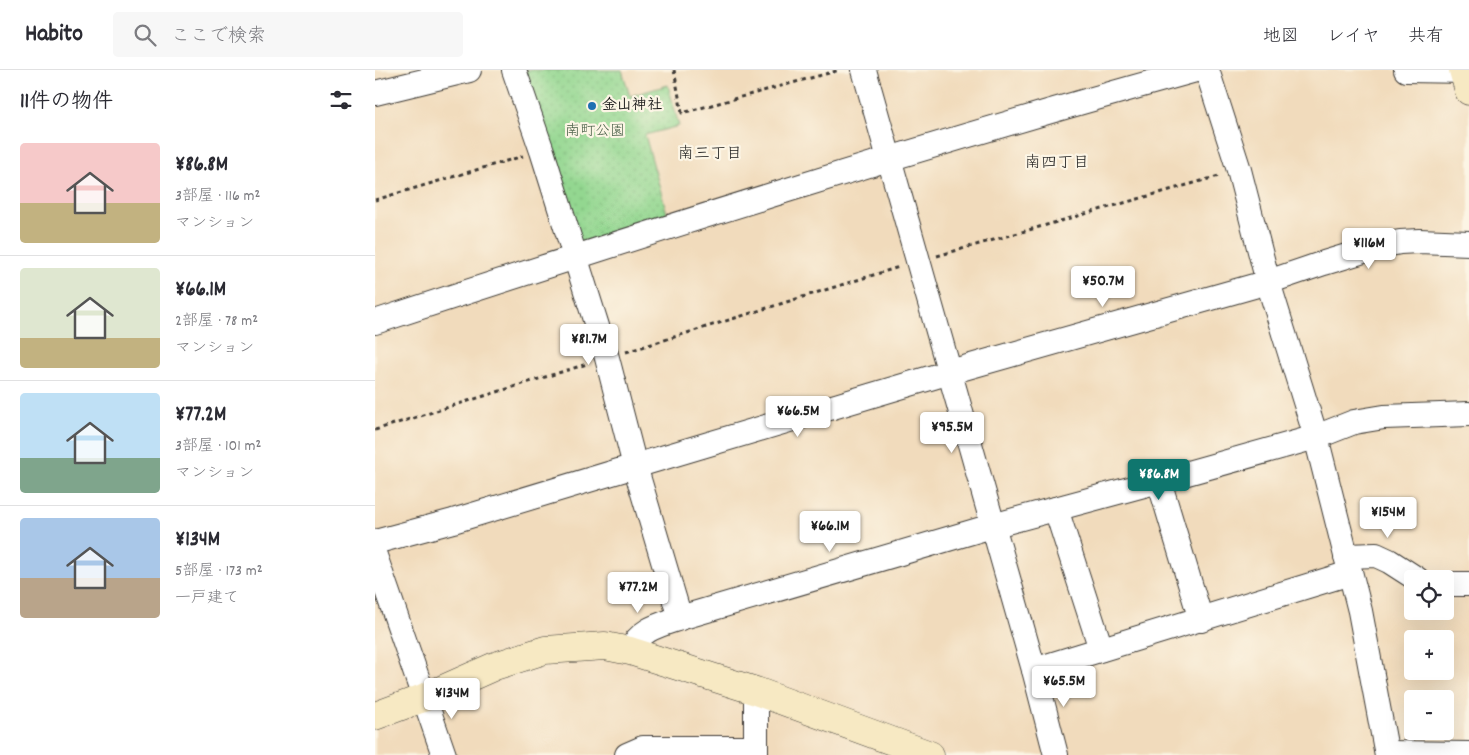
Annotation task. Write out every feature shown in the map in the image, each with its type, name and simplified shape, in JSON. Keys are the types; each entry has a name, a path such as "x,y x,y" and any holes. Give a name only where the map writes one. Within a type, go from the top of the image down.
{"street":[{"path":"375,93 469,70"},
{"path":"514,70 607,358 635,466 680,618"},
{"path":"863,70 1034,670 1056,755"},
{"path":"375,322 889,158 1196,70"},
{"path":"1207,70 1239,170 1267,282 1316,436 1360,610 1387,754 1469,754"},
{"path":"1406,70 1466,76"},
{"path":"375,542 453,521 950,372 1267,282 1324,262 1400,242 1469,243"},
{"path":"630,651 642,634 659,625 680,618 992,526 1316,436 1354,422 1369,418 1469,414"},
{"path":"1159,481 1201,620"},
{"path":"1056,509 1101,650"},
{"path":"1034,670 1201,620 1376,555 1404,571"},
{"path":"375,556 444,755"},
{"path":"1454,584 1469,584"},
{"path":"375,716 423,698 495,666 545,650 605,646 630,651 756,691 930,755"},
{"path":"627,755 643,748 756,752 756,691"}],"path":[{"path":"674,70 682,113 840,70"},
{"path":"375,200 541,151"},
{"path":"375,430 918,261 1239,170"}],"green space":[{"name":"南町公園","path":"524,70 622,70 630,96 668,85 679,126 645,135 670,224 577,250"}],"place":[{"name":"金山神社","path":"592,106"}],"district":[{"name":"南三丁目","path":"710,154"},
{"name":"南四丁目","path":"1057,163"}]}
